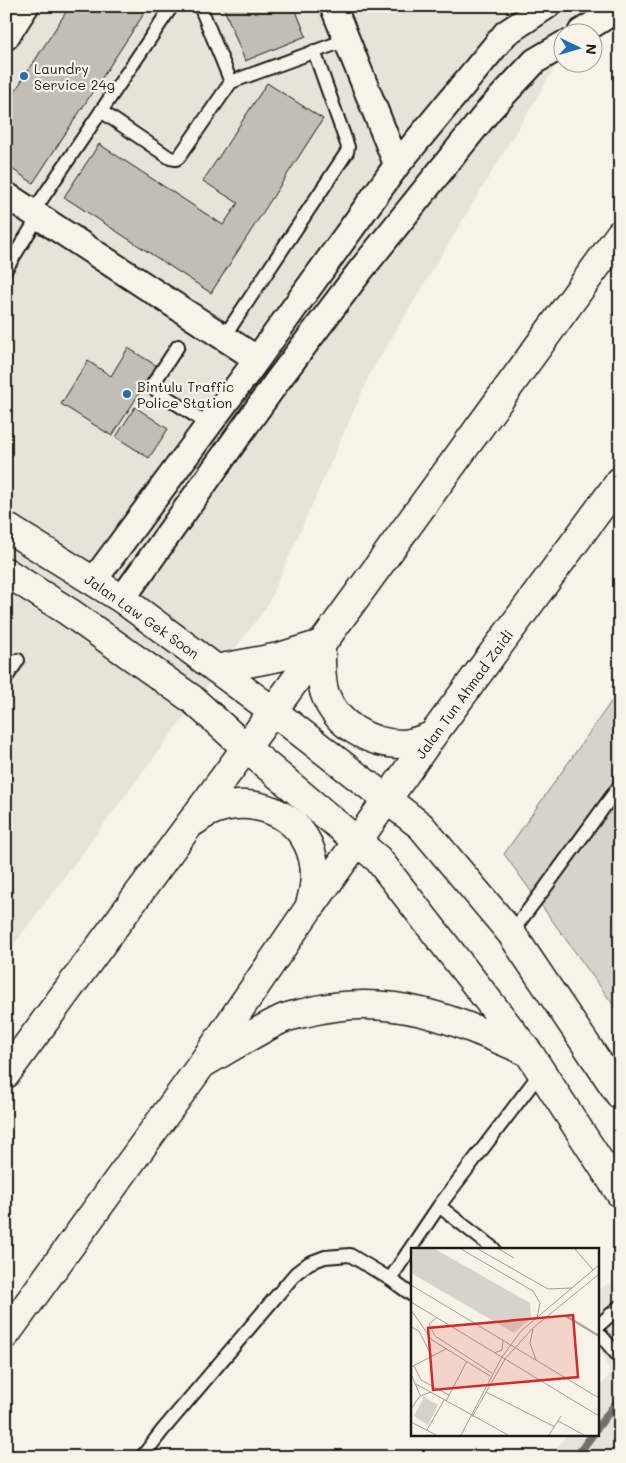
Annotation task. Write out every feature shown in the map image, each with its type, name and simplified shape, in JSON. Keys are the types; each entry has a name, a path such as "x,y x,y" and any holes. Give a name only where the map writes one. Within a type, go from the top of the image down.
{"main road":[{"path":"6,1074 620,234"},
{"name":"Jalan Tun Ahmad Zaidi","path":"6,1334 202,1064 309,908 432,736 620,481"},
{"name":"Jalan Law Gek Soon","path":"6,527 122,599 273,711 421,826 511,933 620,1095"},
{"path":"6,572 69,612 192,699 246,748 378,859 535,1062 620,1192"},
{"path":"216,669 280,657 321,644"},
{"path":"321,644 324,693 332,709 343,722 366,736 386,742 403,744 432,736"},
{"path":"186,829 205,814 227,805 252,804 275,811 294,825 308,843 314,864 316,887 309,908"},
{"path":"202,1064 284,1018 334,1006 383,1004 426,1012 470,1027 535,1062"}],"street":[{"path":"6,37 26,6"},
{"path":"94,580 397,165 506,33 547,6"},
{"path":"338,8 346,40 397,165"},
{"path":"597,22 613,12 620,12"},
{"path":"122,599 278,380 360,271 490,109 535,62 554,50"},
{"path":"6,195 224,338 255,362 263,377 272,381 278,380"}],"lane":[{"path":"6,268 36,214 101,111 172,6"},
{"path":"200,6 230,82"},
{"path":"101,111 170,158 176,159 230,82 346,40"},
{"path":"224,338 348,152 348,147 314,51"},
{"path":"178,346 153,384 153,388 209,425"},
{"path":"6,678 18,660"},
{"path":"511,933 620,785"},
{"path":"390,1279 535,1062"},
{"path":"439,1206 493,1248"},
{"path":"142,1457 296,1274 309,1263 325,1258 350,1255 411,1293"},
{"path":"598,1326 620,1306"},
{"path":"598,1332 620,1358"}],"shaded area":[{"path":"6,6 592,6 583,22 554,22 554,69 371,372 267,606 6,955"},
{"path":"620,689 620,1014 504,854"},
{"path":"620,1278 620,1457 550,1457 566,1436 598,1436 598,1391 610,1374 598,1339 598,1289"}],"building":[{"path":"70,6 149,6 33,183 6,165 6,105"},
{"path":"223,6 294,6 306,36 245,61"},
{"path":"267,83 323,119 211,293 64,197 99,144 223,225 238,203 203,181"},
{"path":"128,348 157,366 112,436 61,404 88,361 111,376"},
{"path":"6,373 12,377 6,387"},
{"path":"135,407 168,429 149,458 116,437"}],"waterway":[{"path":"598,1427 620,1398"},
{"path":"576,1457 592,1436"}],"place":[{"name":"Laundry Service 24g","path":"24,76"},
{"name":"Bintulu Traffic Police Station","path":"127,394"}]}
